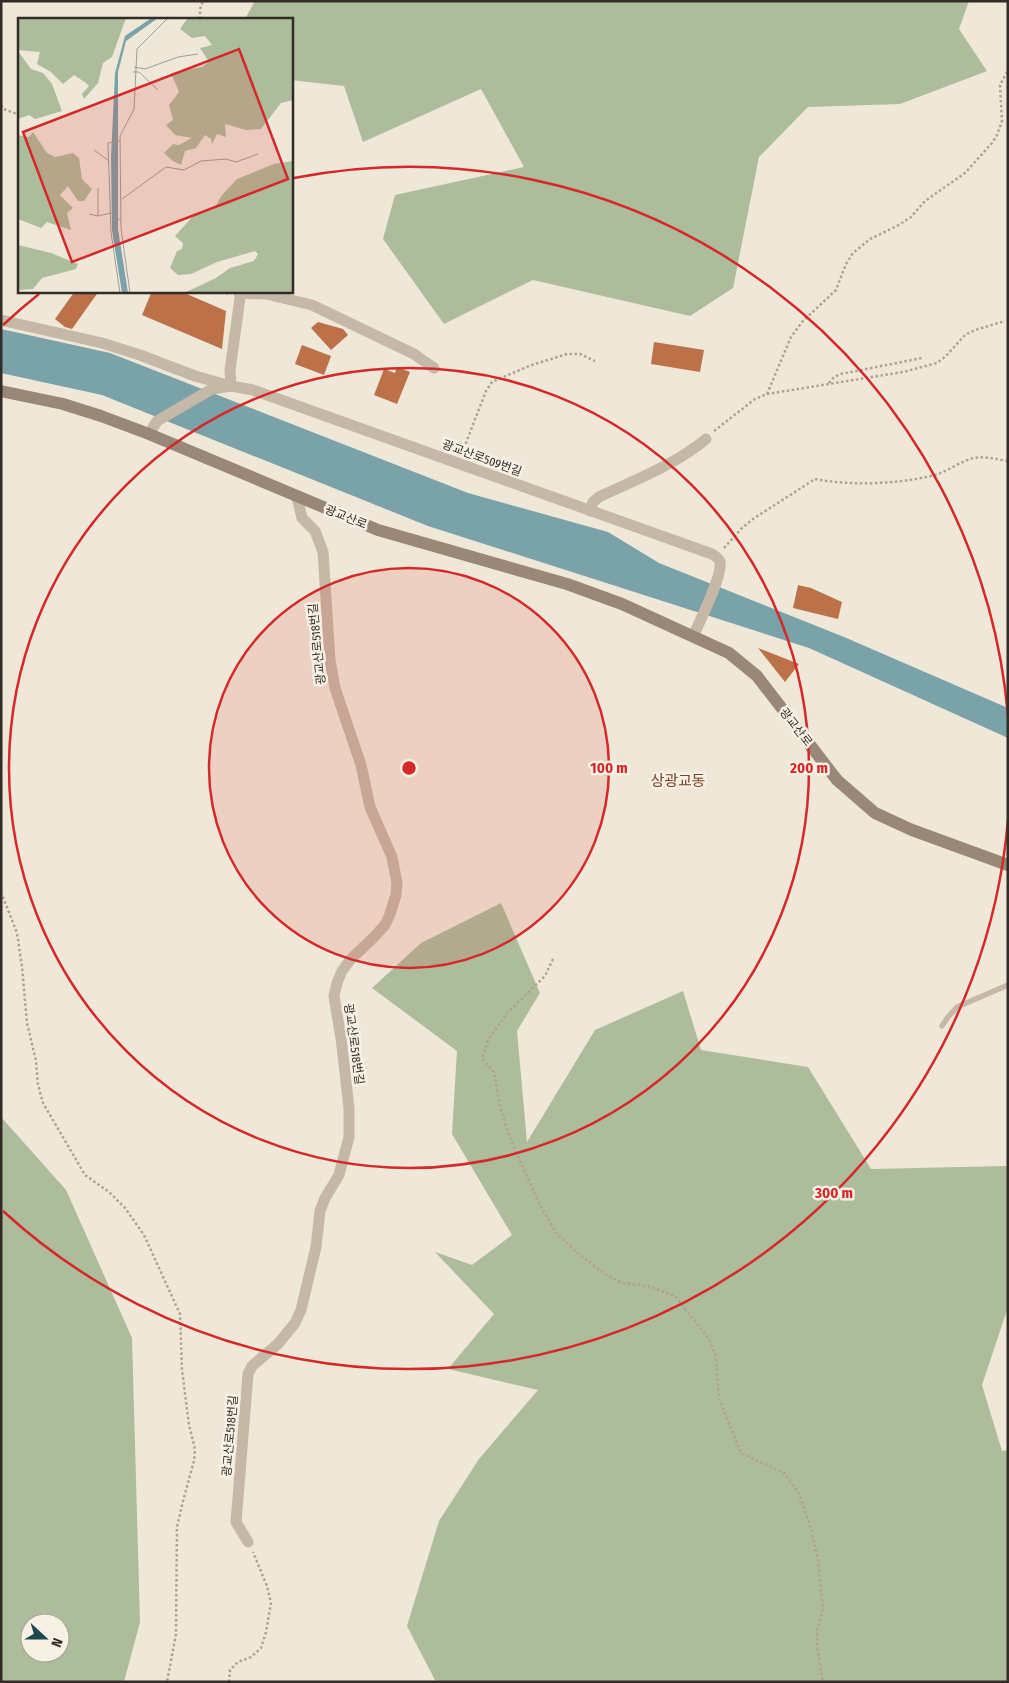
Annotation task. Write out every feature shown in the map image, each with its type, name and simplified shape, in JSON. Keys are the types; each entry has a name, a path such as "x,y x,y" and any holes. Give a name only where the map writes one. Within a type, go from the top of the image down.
{"street":[{"path":"1,320 102,343 195,376 231,386 230,370 240,292 266,294 312,305 414,354 434,368"},
{"name":"광교산로509번길","path":"149,434 157,420 212,389 231,386 253,390 712,554 718,560"},
{"name":"광교산로","path":"1,391 63,404 101,416 149,434 378,530 567,584 622,604 693,636 729,653 757,676 837,780 875,813 912,830 1008,865"},
{"path":"590,511 593,502 598,497 647,475 684,455 706,439"},
{"name":"광교산로518번길","path":"248,1542 236,1522 248,1374 252,1366 278,1344 295,1322 301,1310 316,1247 320,1211 324,1198 339,1174 349,1137 349,1108 334,996 342,971 351,959 385,925 396,895 397,883 392,857 370,807 361,765 335,688 330,660 323,552 315,531 302,518 296,497"},
{"path":"693,636 718,577 718,560"}],"lane":[{"path":"942,1026 957,1007 1008,985"}],"path":[{"path":"200,18 200,9 203,1"},
{"path":"768,394 791,337 802,322 836,290 846,264 853,253 870,239 911,217 926,201 965,173 992,143 1002,121 1000,86 1001,80 1008,70"},
{"path":"1,105 18,115"},
{"path":"706,439 755,399 768,394 903,372 936,363 946,356 965,335 975,330 1006,321"},
{"path":"460,465 462,452 475,417 492,382 529,366 566,354 580,354 595,361"},
{"path":"828,384 834,377 841,374 922,358"},
{"path":"718,560 735,536 748,523 815,479 830,482 865,483 908,480 941,473 976,458 985,457 1008,462"},
{"path":"1,892 17,933 28,1023 43,1104 85,1175 109,1192 125,1208 144,1235 180,1314 182,1370 189,1425 195,1448 194,1461 182,1501 177,1527 176,1634 167,1682"},
{"path":"553,959 545,976 507,1013 488,1040 482,1059 494,1072 501,1111 512,1143 540,1205 557,1234 605,1274 622,1283 648,1286 675,1296 709,1339 716,1357 719,1398 741,1453 784,1473 799,1494 811,1528 818,1560 823,1609 817,1630 817,1648 823,1682"},
{"path":"230,1682 230,1670 238,1662 251,1657 260,1648 266,1632 271,1603 267,1586 248,1542"}],"green space":[{"path":"255,1 969,1 959,29 987,71 900,104 808,107 759,157 733,288 690,316 533,280 444,324 383,239 395,195 524,167 481,89 363,142 344,86 292,80 292,18 246,18"},
{"path":"501,903 540,993 517,1031 527,1142 595,1030 683,991 701,1050 808,1067 871,1169 1008,1166 1008,1307 982,1385 1002,1451 1008,1450 1008,1682 436,1682 407,1626 439,1521 479,1459 538,1390 448,1369 494,1314 435,1252 472,1265 512,1235 452,1134 457,1051 372,988 421,943"},
{"path":"1,1117 66,1190 132,1338 140,1622 124,1682 1,1682"}],"water":[{"path":"1,329 110,353 468,493 608,532 659,563 844,637 1008,708 1008,738 809,648 428,526 102,395 1,373"}],"building":[{"path":"74,292 98,292 72,329 65,327 55,319"},
{"path":"152,292 182,292 226,311 222,349 142,315"},
{"path":"318,322 343,329 348,335 331,350 311,328"},
{"path":"654,342 704,350 700,372 651,364"},
{"path":"302,345 331,356 324,375 295,364"},
{"path":"397,367 410,372 397,404 374,395 384,369 395,373"},
{"path":"798,585 811,588 842,602 838,619 793,608"},
{"path":"758,648 799,664 785,682"}],"district":[{"name":"상광교동","path":"678,781"}]}
